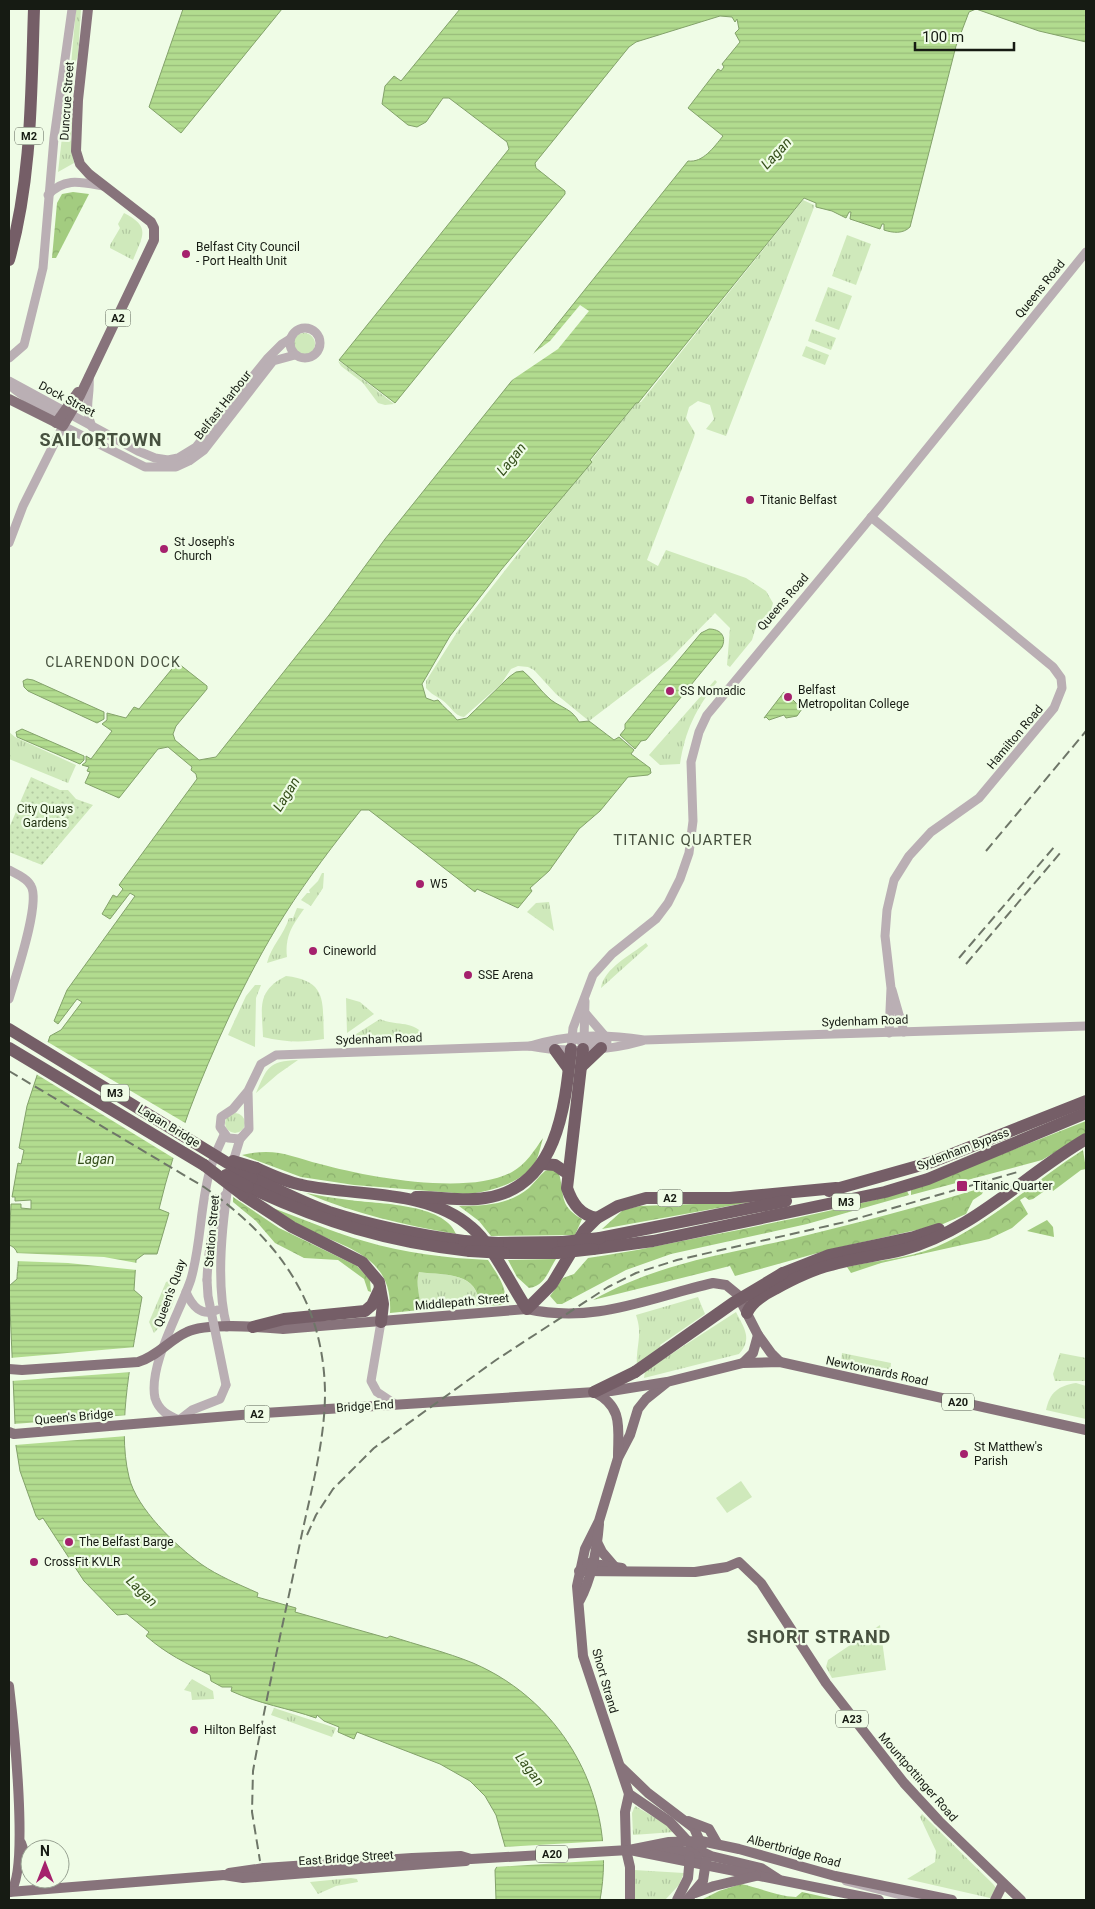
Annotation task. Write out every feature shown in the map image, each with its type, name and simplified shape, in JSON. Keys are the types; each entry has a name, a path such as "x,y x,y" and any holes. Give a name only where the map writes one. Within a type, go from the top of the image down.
{"highway":[{"name":"M2","path":"9,260 18,228 26,180 34,9"},
{"name":"Lagan Bridge","path":"9,1029 221,1157 250,1182"},
{"path":"577,1043 567,1188 572,1203 584,1214 597,1218"},
{"name":"Lagan Bridge","path":"9,1048 204,1165 250,1182"},
{"path":"250,1182 301,1185 394,1197 483,1199 511,1191 532,1176 543,1164 560,1123 575,1068 601,1048"},
{"path":"555,1050 575,1068"},
{"name":"Sydenham Bypass","path":"836,1188 932,1162 1086,1101"},
{"name":"M3","path":"250,1182 346,1217 467,1246 501,1248 560,1247 662,1239 886,1192 928,1179 1086,1113"},
{"name":"A2","path":"747,1313 758,1300 798,1277 829,1265 885,1254 928,1242 962,1226 1086,1140"},
{"path":"543,1164 555,1165 567,1173"},
{"path":"250,1182 292,1227 362,1262 374,1274 380,1288 383,1304 381,1322"},
{"name":"A2","path":"527,1309 552,1284 584,1231 597,1218 618,1206 646,1198 730,1198 836,1188"},
{"name":"M3","path":"596,1243 807,1198 836,1188"},
{"path":"394,1197 440,1208 457,1216 472,1227 480,1235 527,1309"},
{"name":"Bridge End","path":"594,1392 635,1372 733,1303 784,1274 829,1256 928,1233 992,1205"},
{"path":"253,1327 284,1319 365,1311 372,1305 380,1288"}],"main road":[{"name":"Duncrue Street","path":"88,9 78,100 76,151 80,164 103,186"},
{"name":"A2","path":"62,419 89,376 152,248 154,228 145,215 103,186"},
{"name":"Dock Street","path":"9,399 20,405 62,419"},
{"path":"9,406 20,405"},
{"name":"Middlepath Street","path":"10,1370 118,1364 146,1360 180,1335 193,1329 227,1327 283,1329 527,1309 550,1314 607,1312 712,1283 732,1288 758,1335 780,1362"},
{"path":"743,1363 753,1352 758,1335"},
{"name":"Newtownards Road","path":"743,1363 780,1362 1086,1430"},
{"name":"Bridge End","path":"136,1424 395,1404 594,1392 666,1382 743,1363"},
{"name":"Short Strand","path":"580,1600 591,1567 597,1542 599,1521 618,1458 630,1435 642,1404 666,1382"},
{"name":"Short Strand","path":"594,1392 609,1402 617,1415 618,1458"},
{"name":"Queen's Bridge","path":"11,1435 136,1424"},
{"name":"Short Strand","path":"599,1521 589,1539 580,1567 577,1586 580,1600 580,1622 584,1656 629,1794"},
{"path":"597,1542 605,1557 614,1566"},
{"name":"Mountpottinger Road","path":"628,1570 703,1572 739,1562 761,1584 826,1683 885,1761 939,1821 1021,1900"},
{"name":"A23","path":"580,1567 614,1566 628,1570"},
{"name":"A23","path":"591,1567 628,1570"},
{"name":"A20","path":"9,1686 14,1796 20,1839"},
{"name":"Short Strand","path":"620,1767 648,1793 694,1828 701,1841 706,1865"},
{"path":"630,1900 630,1867 624,1812 629,1794 670,1822 686,1840 705,1854 761,1868 778,1879"},
{"path":"686,1821 701,1824 709,1829 717,1844"},
{"path":"678,1900 688,1878 690,1857 686,1840"},
{"name":"Albertbridge Road","path":"628,1850 686,1840 701,1841 835,1876 946,1900"},
{"path":"644,1846 690,1857"},
{"name":"Albertbridge Road","path":"490,1857 606,1850 628,1850 690,1857"},
{"name":"A20","path":"9,1892 16,1884 20,1851"},
{"path":"690,1857 694,1853 706,1865 879,1900"},
{"name":"East Bridge Street","path":"70,1886 224,1875 243,1878 307,1869 465,1862 468,1859 490,1857"},
{"path":"687,1900 704,1881 706,1865"},
{"path":"695,1893 714,1886 759,1875"},
{"path":"995,1900 1003,1884"},
{"name":"East Bridge Street","path":"9,1892 38,1889"}],"street":[{"name":"Duncrue Street","path":"9,358 24,346 43,268 48,195 60,88 72,9"},
{"path":"48,195 59,185 66,182 103,186"},
{"name":"Queens Road","path":"577,1043 575,1020 596,970 656,919 668,903 680,879 689,853 693,820 691,762 699,732 707,715 1086,252"},
{"path":"306,328 314,331 319,337 319,349 314,356 307,359 295,356 290,348 290,340 296,331 306,328"},
{"name":"Belfast Harbour","path":"168,464 196,447 267,359 282,344 290,340"},
{"name":"Belfast Harbour","path":"168,464 189,462 204,450 273,361 295,356"},
{"path":"89,376 91,391 86,412 92,427"},
{"name":"Dock Street","path":"9,381 62,419 145,467 168,464"},
{"path":"9,543 23,506 62,419"},
{"name":"Dock Street","path":"62,419 92,427 168,464"},
{"name":"Hamilton Road","path":"871,517 1053,666 1061,678 1062,688 1054,708 979,798 931,832 909,856 894,880 886,910 885,936 891,988 889,1033"},
{"path":"9,870 32,886 34,902 21,961 9,999"},
{"name":"Hamilton Road","path":"891,988 904,1032"},
{"name":"Queens Road","path":"577,1043 586,1014 584,1001"},
{"path":"586,1014 604,1035"},
{"name":"Sydenham Road","path":"224,1135 220,1126 221,1117 233,1109 248,1091 261,1064 276,1055 530,1046 555,1050 604,1035 644,1040 1086,1026"},
{"name":"Sydenham Road","path":"530,1046 544,1042 577,1043 601,1048 634,1044 644,1040"},
{"path":"577,1043 634,1044"},
{"name":"Sydenham Road","path":"240,1139 249,1129 248,1091"},
{"path":"233,1109 241,1110 248,1116"},
{"path":"224,1135 231,1139 240,1139"},
{"name":"Queen's Quay","path":"179,1420 160,1409 155,1398 155,1385 162,1350 186,1292 200,1237 208,1175 224,1135"},
{"name":"Station Street","path":"227,1327 222,1308 221,1260 228,1188 234,1155 240,1139"},
{"path":"179,1420 192,1410 220,1399 226,1385 208,1296 207,1280 209,1252 217,1217 228,1188"},
{"path":"186,1292 196,1308 205,1312 222,1308"},
{"path":"381,1322 371,1382 377,1392 395,1404"},
{"path":"835,1876 855,1885 920,1900"}],"green space":[{"path":"76,9 81,9 78,55 73,70 70,100 60,125 64,94 70,76"},
{"path":"73,114 71,137 74,163 58,172 62,137"},
{"path":"73,192 89,194 56,258 52,258 57,203 62,194"},
{"path":"803,200 814,205 813,210 726,436 706,429 714,419 710,405 698,401 689,407 686,418 695,433 694,437 647,560 658,566 666,550 746,578 766,591 773,603 771,611 756,627 752,640 730,667 727,665 730,628 715,613 669,660 589,721 556,694 534,670 518,666 511,669 501,684 464,717 457,715 445,702 426,688 426,681 459,629 636,403 641,402"},
{"path":"124,213 138,223 142,232 142,238 133,260 110,248 120,228 118,224"},
{"path":"847,235 871,244 856,285 832,276"},
{"path":"828,287 852,296 839,330 815,321"},
{"path":"812,329 836,338 831,350 808,341"},
{"path":"304,333 312,336 315,344 312,352 304,355 296,352 293,344 296,336"},
{"path":"806,346 829,355 825,365 802,356"},
{"path":"338,361 394,404 385,405 378,403 363,383 341,366"},
{"path":"715,680 717,682 692,720 680,764 660,765 649,755"},
{"path":"9,732 15,737 76,765 68,783 9,759"},
{"name":"City Quays Gardens","path":"31,777 60,790 68,790 76,799 93,805 42,865 9,852 9,828"},
{"path":"322,873 324,873 323,888 311,906 301,900 307,893 310,893 309,890 318,881"},
{"path":"549,902 554,931 527,912 536,903"},
{"path":"297,908 304,909 290,931 287,943 287,957 267,963 271,951 289,918 293,918"},
{"path":"646,943 648,946 601,988 607,974 613,968"},
{"path":"286,976 310,983 316,989 322,1005 324,1039 293,1041 263,1037 262,1009 265,994 276,982"},
{"path":"255,985 261,985 256,998 255,1047 228,1035 246,996"},
{"path":"346,998 360,1002 374,1014 347,1033"},
{"path":"380,1019 414,1027 423,1034 370,1039 353,1036"},
{"path":"298,1060 256,1093 266,1072 274,1064"},
{"path":"235,1113 242,1116 245,1123 242,1130 235,1133 228,1130 225,1123 228,1116"},
{"path":"1086,1121 1086,1134 1042,1160 911,1195 911,1190"},
{"path":"543,1138 536,1161 530,1169 515,1181 485,1191 467,1194 354,1185 301,1177 242,1155 273,1152 390,1179 418,1182 470,1183 493,1179 517,1169 526,1161"},
{"path":"1083,1150 1086,1169 1081,1170 1053,1191 1050,1187 1033,1199 1029,1200 1025,1197 1020,1200 1028,1214 1012,1228 989,1239 881,1263 851,1273 847,1267 903,1257 936,1247 975,1226"},
{"path":"550,1169 558,1171 566,1204 574,1214 582,1219 575,1235 491,1236 479,1221 459,1206 487,1205 513,1198 529,1188 545,1171"},
{"path":"985,1187 982,1194 973,1200 966,1214 943,1224 832,1249 735,1276 730,1266 593,1300 640,1278 687,1262 787,1240"},
{"path":"907,1191 909,1195 807,1224 671,1254 626,1270 562,1304 557,1304 550,1296 563,1278 574,1274 588,1258 790,1219"},
{"path":"306,1193 392,1204 424,1211 438,1216 449,1224 456,1234 380,1218"},
{"path":"233,1197 279,1228 357,1266 370,1280 371,1292 368,1291 364,1279 338,1260 304,1258 275,1243 256,1221 233,1202"},
{"path":"751,1202 602,1229 623,1210 640,1206"},
{"path":"270,1207 340,1233 394,1249 457,1258 488,1260 504,1288 505,1300 502,1305 480,1306 478,1295 473,1286 467,1281 450,1275 419,1272 420,1310 390,1313 389,1295 385,1281 378,1269 368,1259 343,1245 313,1232"},
{"path":"1047,1220 1053,1227 1054,1237 1027,1231"},
{"path":"556,1259 542,1281 529,1288 517,1277 508,1260"},
{"path":"419,1272 450,1275 467,1281 473,1286 478,1295 480,1306 420,1310"},
{"path":"174,1279 176,1293 174,1300 163,1322 154,1333 149,1322 166,1282"},
{"path":"698,1297 705,1314 660,1345 661,1348 637,1365 639,1328 636,1315"},
{"path":"736,1312 746,1333 746,1343 739,1354 644,1378 645,1371"},
{"path":"842,1353 891,1363 890,1373 882,1377 845,1368 841,1363"},
{"path":"1060,1353 1086,1358 1086,1381 1055,1381 1053,1374"},
{"path":"1076,1383 1086,1386 1086,1419 1046,1410 1050,1399 1056,1391 1064,1386"},
{"path":"741,1481 752,1497 727,1513 716,1498"},
{"path":"880,1625 886,1670 832,1678 826,1667 828,1660"},
{"path":"192,1679 213,1691 214,1699 192,1700 191,1692 184,1690"},
{"path":"274,1708 336,1728 332,1737 271,1715"},
{"path":"635,1806 666,1824 674,1832 633,1835 632,1813"},
{"path":"922,1814 993,1884 996,1888 990,1898 907,1879 935,1862 936,1851 920,1817"},
{"path":"634,1870 684,1873 679,1885 665,1900 634,1900"},
{"path":"357,1879 358,1882 336,1886 318,1894 310,1882"},
{"path":"741,1884 775,1894 796,1897 802,1892 838,1900 701,1900 719,1891"}],"water":[{"path":"183,9 282,9 181,133 149,107"},
{"name":"Lagan","path":"460,9 976,9 969,12 956,46 910,227 901,232 894,232 884,230 884,224 882,224 880,229 850,219 851,212 849,212 846,218 832,211 816,207 816,203 804,198 590,460 592,462 501,570 450,636 422,684 426,698 434,701 438,700 457,720 467,718 509,677 516,672 523,671 547,697 570,711 579,722 589,721 614,740 619,737 634,750 631,754 650,768 651,773 628,777 600,811 579,829 549,871 530,888 532,891 518,908 477,889 475,892 369,810 361,810 294,901 270,939 229,1017 198,1087 165,1184 159,1209 169,1213 157,1254 144,1254 136,1260 134,1290 142,1297 127,1387 124,1434 125,1456 133,1489 148,1513 169,1537 201,1564 228,1580 258,1593 257,1597 296,1608 295,1612 387,1638 390,1636 463,1659 506,1681 535,1703 559,1730 578,1760 592,1792 601,1827 604,1863 600,1900 496,1900 495,1870 506,1850 496,1815 485,1796 470,1781 440,1764 357,1732 354,1739 338,1732 339,1727 324,1721 317,1715 316,1718 263,1703 231,1691 232,1687 222,1687 211,1681 210,1675 176,1658 153,1642 146,1636 149,1632 127,1614 117,1615 84,1581 43,1518 39,1520 36,1516 20,1471 16,1446 9,1286 17,1279 18,1255 13,1247 9,1245 11,1204 21,1204 21,1208 31,1209 31,1200 15,1201 15,1197 12,1197 18,1163 21,1164 24,1150 19,1148 27,1106 50,1036 61,1030 82,1002 77,999 58,1024 54,1021 67,990 135,896 130,893 110,919 102,914 113,895 117,897 123,889 119,885 197,779 196,774 191,770 192,767 168,747 158,749 119,798 85,783 90,772 87,771 89,767 82,765 86,762 86,756 91,759 112,731 102,724 107,720 107,713 126,718 134,707 139,709 176,664 179,664 207,686 207,689 176,726 173,734 175,740 199,760 216,757 329,615 385,539 688,161 703,157 723,136 688,108 718,69 721,71 724,67 722,64 740,42 735,33 739,29 737,19 735,22 732,17 720,16 636,42 629,47 535,163 536,168 565,191 565,194 395,403 339,360 509,149 507,142 449,98 443,98 426,122 417,127 408,125 382,104 385,86 394,76 401,81"},
{"path":"976,9 1086,9 1086,42 1039,31"},
{"path":"709,629 716,630 722,634 724,640 722,647 646,740 641,741 635,749 620,735 625,729 625,724 701,633"},
{"path":"27,679 104,712 104,719 97,723 28,691 24,687 23,681"},
{"path":"784,692 789,696 785,702 791,698 797,704 800,701 804,706 797,716 786,718 784,715 769,720 766,717 764,718"},
{"path":"22,729 84,756 84,760 80,764 17,737 16,732"}],"pier":[{"path":"580,305 589,311 558,349 509,382 531,355 550,341"},
{"path":"46,1041 187,1124 175,1159 36,1074"},
{"path":"15,1253 104,1257 137,1263 137,1270 68,1263 15,1261"},
{"path":"136,1347 132,1372 11,1381 10,1358"},
{"path":"129,1415 127,1436 15,1445 14,1424"},
{"path":"605,1841 607,1860 494,1867 503,1847"}],"railway":[{"path":"986,851 1086,731"},
{"path":"959,958 1055,846"},
{"path":"966,964 1061,852"},
{"path":"9,1071 204,1187 230,1207 254,1228 274,1250 292,1275 306,1301 316,1329 323,1360 325,1393 323,1429 317,1466 253,1771 252,1812 260,1861"},
{"path":"307,1535 316,1515 333,1489 374,1448 496,1360 608,1287 636,1273 677,1260 845,1222 1021,1171"}],"place":[{"name":"Belfast City Council - Port Health Unit","path":"186,254"},
{"name":"Titanic Belfast","path":"750,500"},
{"name":"St Joseph's Church","path":"164,549"},
{"name":"SS Nomadic","path":"670,691"},
{"name":"Belfast Metropolitan College","path":"788,697"},
{"name":"W5","path":"420,884"},
{"name":"Cineworld","path":"313,951"},
{"name":"SSE Arena","path":"468,975"},
{"name":"Titanic Quarter","path":"962,1186"},
{"name":"St Matthew's Parish","path":"964,1454"},
{"name":"The Belfast Barge","path":"69,1542"},
{"name":"CrossFit KVLR","path":"34,1562"},
{"name":"Hilton Belfast","path":"194,1730"}],"district":[{"name":"SAILORTOWN","path":"101,440"},
{"name":"CLARENDON DOCK","path":"113,662"},
{"name":"TITANIC QUARTER","path":"683,840"},
{"name":"SHORT STRAND","path":"819,1637"}]}
